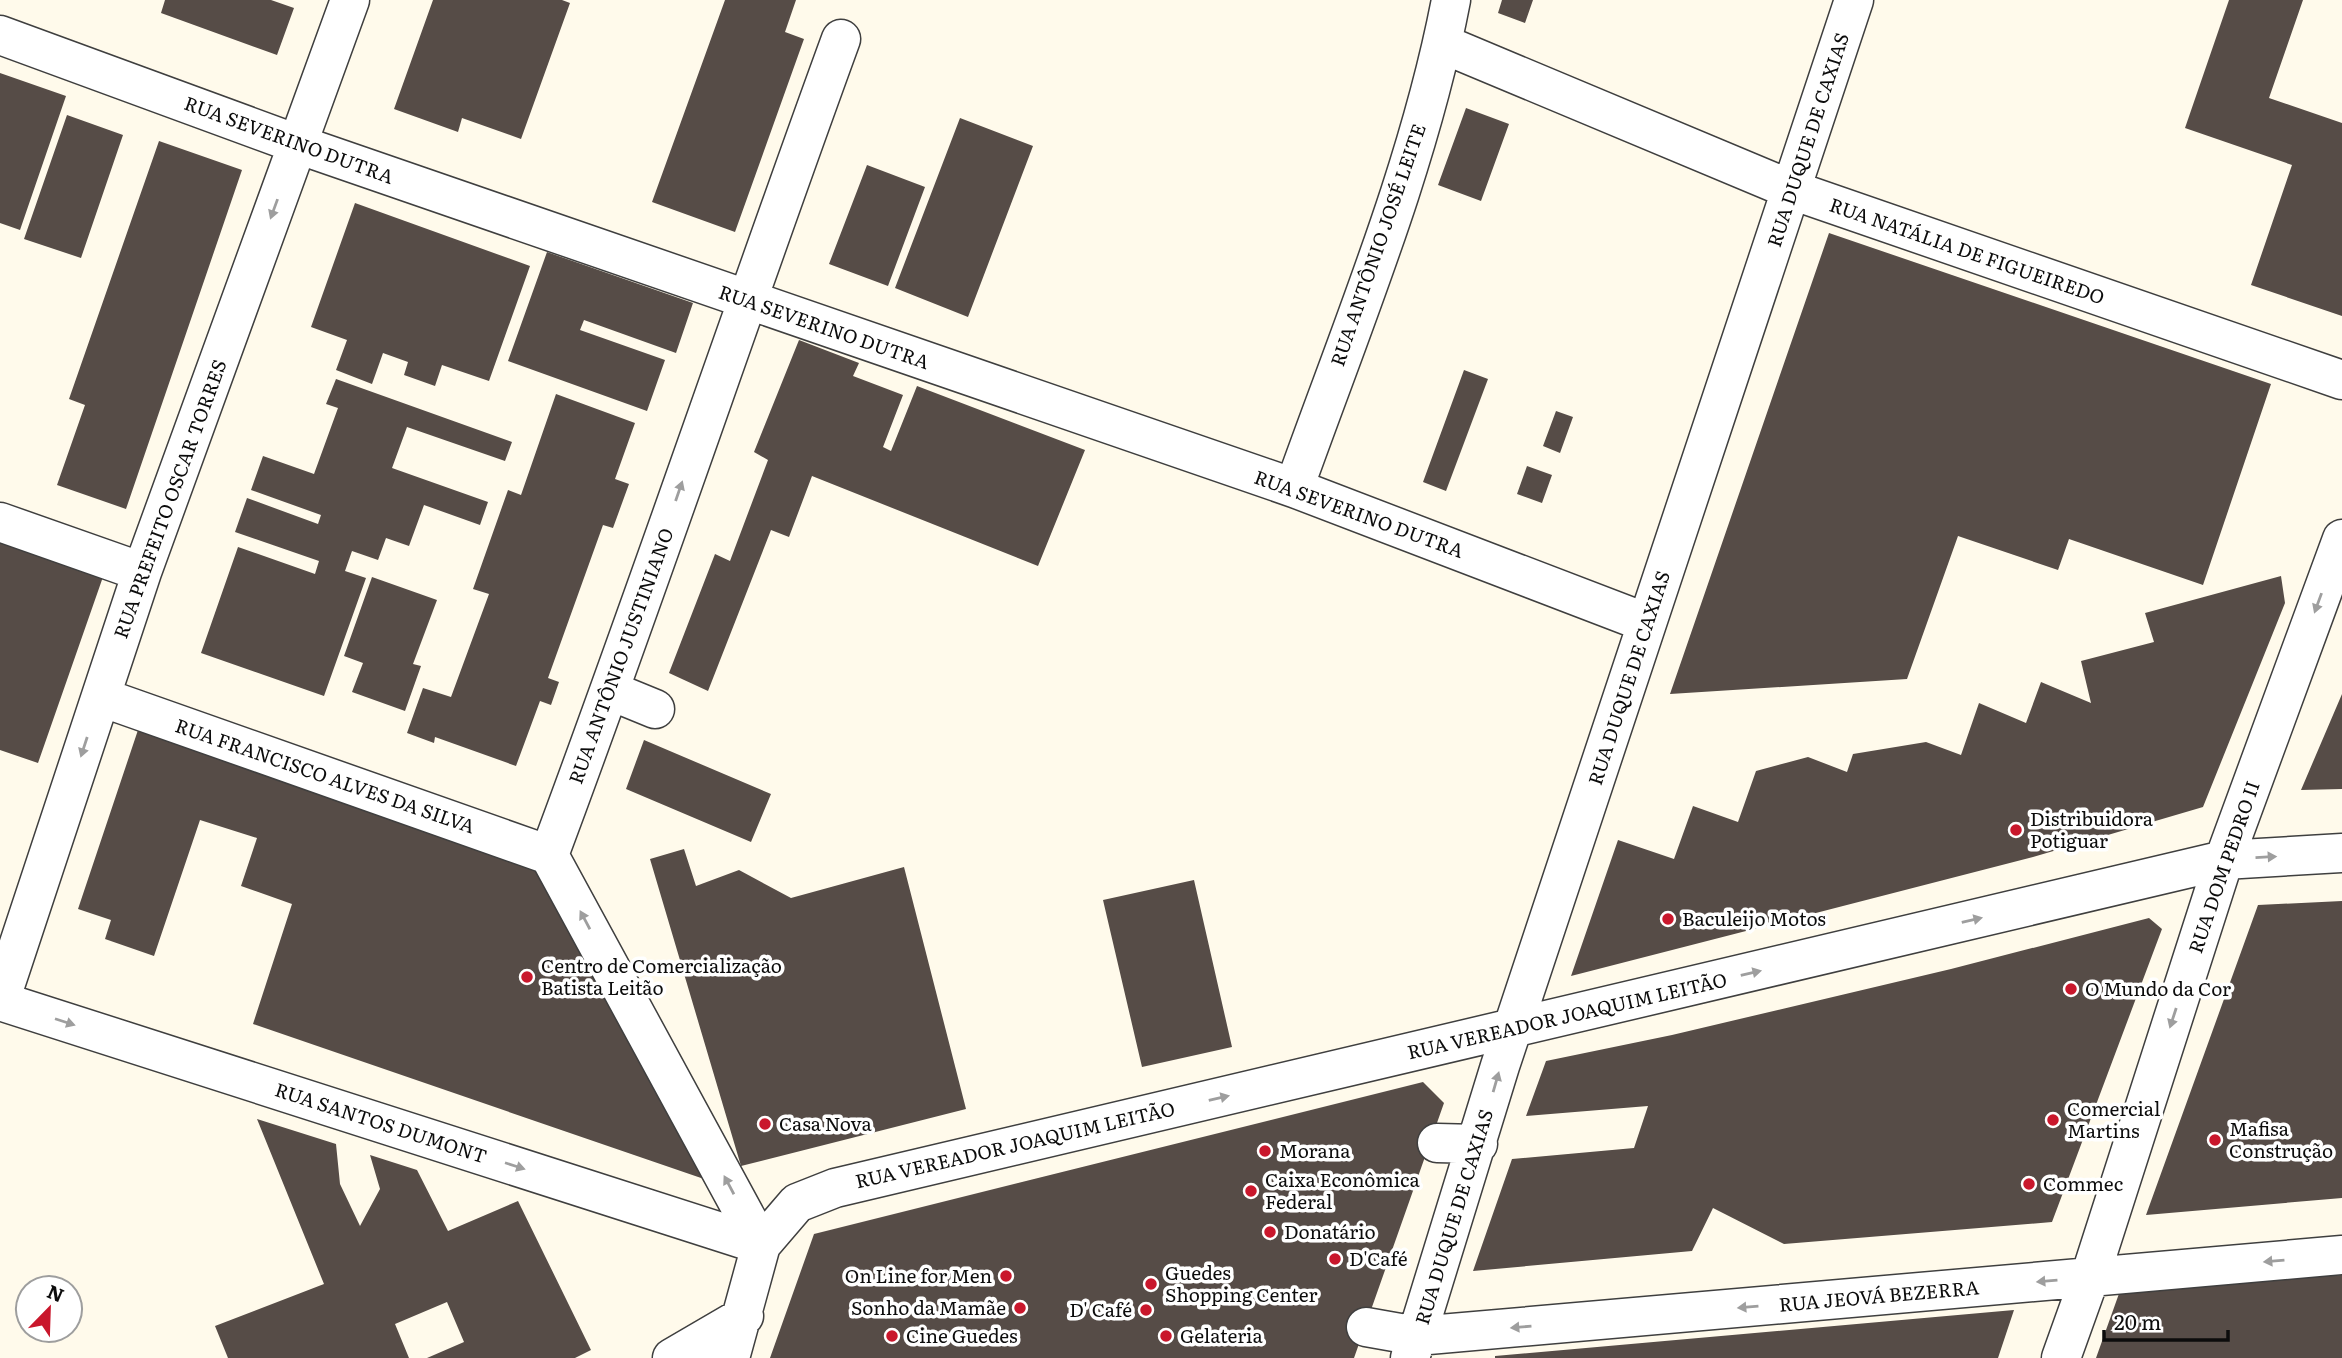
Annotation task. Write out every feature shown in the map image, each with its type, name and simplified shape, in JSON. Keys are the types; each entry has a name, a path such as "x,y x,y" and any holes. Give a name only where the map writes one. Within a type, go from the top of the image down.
{"street":[{"name":"RUA PREFEITO OSCAR TORRES","path":"0,1001 142,572 350,0"},
{"name":"RUA ANTÔNIO JOSÉ LEITE","path":"1294,488 1399,197 1443,44 1451,0"},
{"name":"RUA DUQUE DE CAXIAS","path":"1413,1347 1513,1030 1854,0"},
{"name":"RUA SEVERINO DUTRA","path":"0,35 297,144 1294,488 1647,622"},
{"name":"RUA ANTÔNIO JUSTINIANO","path":"549,855 611,691 745,300 841,39"},
{"name":"RUA NATÁLIA DE FIGUEIREDO","path":"1443,44 1792,190 2342,380"},
{"path":"0,522 142,572"},
{"name":"RUA DOM PEDRO II","path":"2061,1358 2090,1277 2224,860 2342,539"},
{"path":"611,691 655,709"},
{"name":"RUA FRANCISCO ALVES DA SILVA","path":"101,697 549,855"},
{"name":"RUA VEREADOR JOAQUIM LEITÃO","path":"761,1245 797,1203 848,1184 1513,1030 2224,860 2342,853"},
{"path":"549,855 761,1245 744,1316 730,1358"},
{"name":"RUA SANTOS DUMONT","path":"0,1001 761,1245"},
{"path":"1437,1143 1478,1144"},
{"name":"RUA JEOVÁ BEZERRA","path":"1366,1327 1413,1347 2090,1277 2342,1255"},
{"path":"672,1358 744,1316"}],"building":[{"path":"165,0 271,0 294,8 277,55 161,13"},
{"path":"433,0 562,0 570,3 521,139 462,118 458,132 394,109"},
{"path":"725,0 796,0 785,32 804,39 735,232 652,202"},
{"path":"1502,0 1533,0 1525,23 1498,13"},
{"path":"2229,0 2303,0 2269,98 2342,123 2342,316 2251,285 2292,165 2185,128"},
{"path":"0,73 66,96 20,230 0,223"},
{"path":"1466,108 1509,124 1481,201 1438,185"},
{"path":"67,115 123,135 81,258 24,239"},
{"path":"960,118 1033,146 968,317 895,288"},
{"path":"159,141 242,170 126,509 57,485 85,405 69,399"},
{"path":"867,165 925,187 888,286 829,264"},
{"path":"355,203 530,266 489,381 442,365 435,386 404,375 408,362 383,353 372,384 336,370 347,340 311,327"},
{"path":"1829,233 2271,384 2203,585 2069,539 2058,570 1958,536 1907,679 1670,694"},
{"path":"547,252 693,303 676,353 584,320 580,330 665,360 647,411 508,361"},
{"path":"799,340 859,363 853,376 903,395 883,447 891,451 917,386 1085,450 1038,566 812,476 789,537 771,530 708,691 669,673 715,554 730,561 768,460 754,452"},
{"path":"1464,370 1488,379 1446,491 1423,482"},
{"path":"336,379 512,442 505,461 407,427 392,468 488,502 480,525 424,505 409,546 386,538 378,560 352,551 345,571 366,578 324,696 201,653 238,547 315,574 319,561 235,532 247,498 318,524 321,515 251,490 263,456 314,474 338,408 326,404"},
{"path":"556,394 635,423 615,479 629,484 613,528 603,525 548,678 559,682 551,705 540,701 516,766 435,737 434,743 407,733 423,688 451,697 489,594 473,589 508,490 521,495"},
{"path":"1556,411 1573,417 1560,453 1543,446"},
{"path":"1527,466 1552,475 1542,503 1517,494"},
{"path":"0,538 104,574 38,763 0,750"},
{"path":"2281,576 2285,603 2203,807 2033,857 1571,976 1618,840 1674,859 1693,806 1738,822 1756,771 1808,757 1847,772 1853,754 1926,742 1961,755 1979,703 2026,723 2041,682 2091,703 2081,661 2154,642 2145,613"},
{"path":"372,577 437,600 413,664 421,666 405,711 352,692 363,663 344,656"},
{"path":"2342,694 2342,789 2301,790"},
{"path":"139,727 553,875 704,1179 253,1024 292,904 241,886 257,838 200,820 154,956 105,939 111,920 78,909"},
{"path":"644,740 771,794 751,842 626,789"},
{"path":"684,849 696,886 739,870 791,898 904,867 966,1109 741,1166 650,859"},
{"path":"1194,880 1232,1047 1142,1067 1103,900"},
{"path":"2342,901 2342,1198 2146,1215 2258,905"},
{"path":"2149,918 2162,929 2052,1222 1784,1244 1713,1208 1692,1251 1473,1271 1512,1159 1634,1148 1648,1106 1526,1116 1546,1061 1672,1035 1951,969"},
{"path":"1423,1082 1444,1103 1354,1358 770,1358 814,1234"},
{"path":"257,1119 336,1144 340,1184 360,1226 380,1189 370,1155 417,1170 448,1231 518,1201 591,1350 575,1358 427,1358 464,1342 447,1302 395,1324 409,1358 228,1358 215,1326 324,1284"},
{"path":"2342,1275 2342,1358 2096,1358 2121,1288"},
{"path":"2014,1310 1998,1358 1495,1358 1495,1356"}],"place":[{"name":"Distribuidora Potiguar","path":"2016,830"},
{"name":"Baculeijo Motos","path":"1668,919"},
{"name":"Centro de Comercialização Batista Leitão","path":"527,977"},
{"name":"O Mundo da Cor","path":"2071,989"},
{"name":"Comercial Martins","path":"2053,1120"},
{"name":"Casa Nova","path":"765,1124"},
{"name":"Mafisa Construção","path":"2215,1140"},
{"name":"Morana","path":"1265,1151"},
{"name":"Commec","path":"2029,1184"},
{"name":"Caixa Econômica Federal","path":"1251,1191"},
{"name":"Donatário","path":"1270,1232"},
{"name":"D'Café","path":"1335,1259"},
{"name":"On Line for Men","path":"1006,1276"},
{"name":"Guedes Shopping Center","path":"1151,1284"},
{"name":"Sonho da Mamãe","path":"1020,1308"},
{"name":"D' Café","path":"1146,1310"},
{"name":"Cine Guedes","path":"892,1336"},
{"name":"Gelateria","path":"1166,1336"}]}
